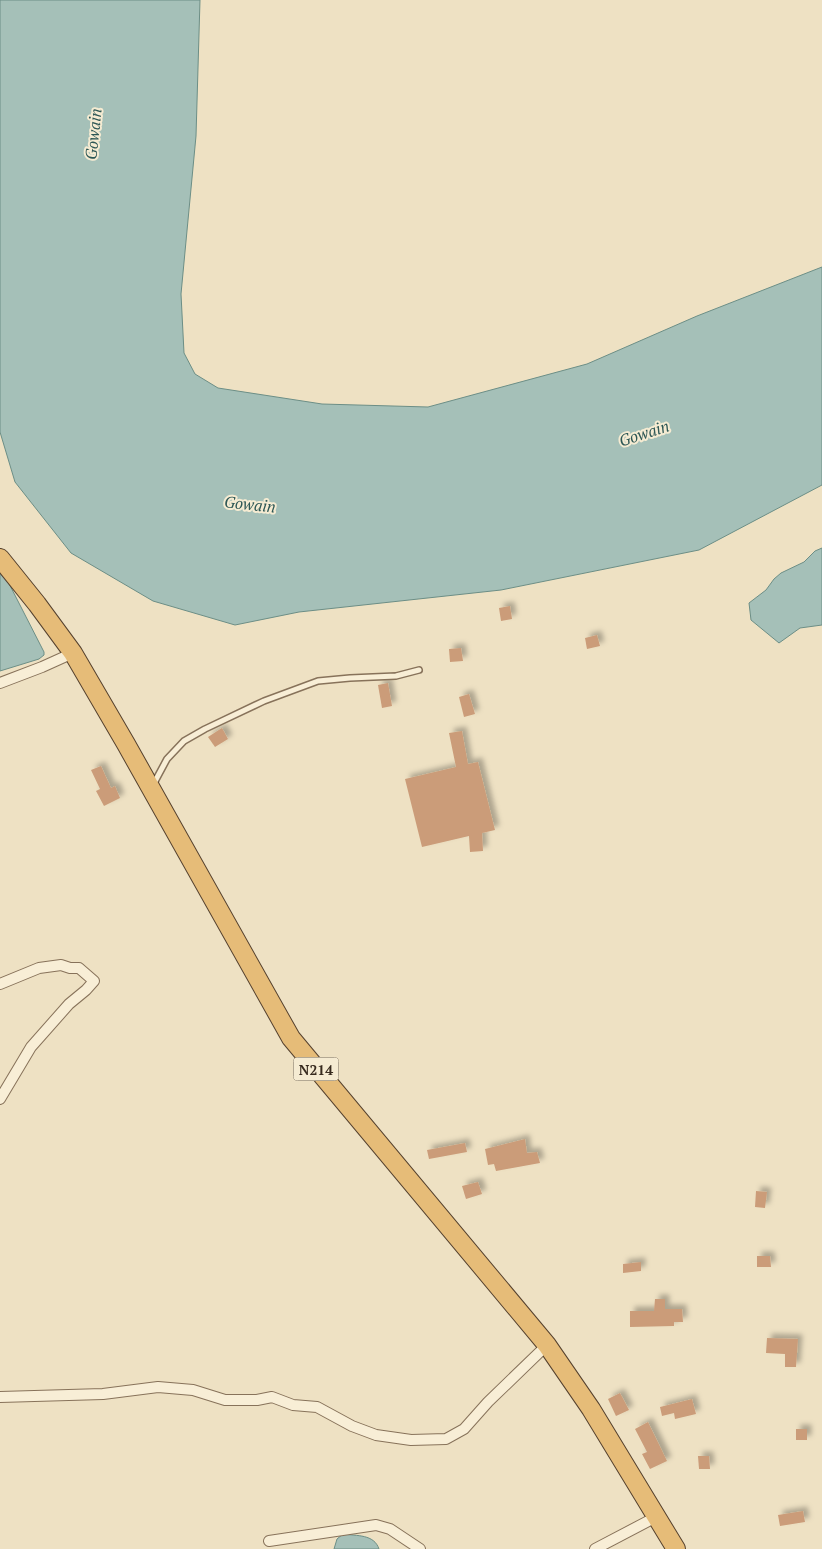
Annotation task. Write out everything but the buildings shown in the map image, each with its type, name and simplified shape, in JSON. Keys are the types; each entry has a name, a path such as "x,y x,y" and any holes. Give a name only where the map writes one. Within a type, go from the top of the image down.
{"highway":[{"name":"N214","path":"0,558 37,604 72,653 291,1038 547,1345 590,1409 676,1549"}],"street":[{"path":"0,683 72,653"},
{"path":"0,984 39,968 62,965 78,968 94,980 86,990 68,1004 31,1046 0,1099"},
{"path":"0,1397 103,1394 158,1387 192,1390 225,1400 257,1400 272,1397 293,1406 317,1407 352,1426 376,1435 411,1440 446,1439 464,1429 488,1402 547,1345"},
{"path":"595,1549 656,1518"},
{"path":"269,1541 376,1525 390,1529 420,1549"}],"lane":[{"path":"151,790 167,759 184,742 205,729 264,701 318,681 396,676 419,670"}],"water":[{"name":"Gowain","path":"0,0 200,0 196,136 181,294 184,353 195,374 218,388 322,404 428,407 587,364 697,316 822,267 822,485 699,550 501,590 299,612 235,625 153,601 71,553 15,482 0,432"},
{"path":"822,548 822,625 800,628 779,643 751,620 749,603 766,590 781,573 804,562 815,551"},
{"path":"0,566 44,655 39,659 0,671"},
{"path":"343,1534 369,1538 377,1544 379,1549 334,1549 337,1539"}]}
